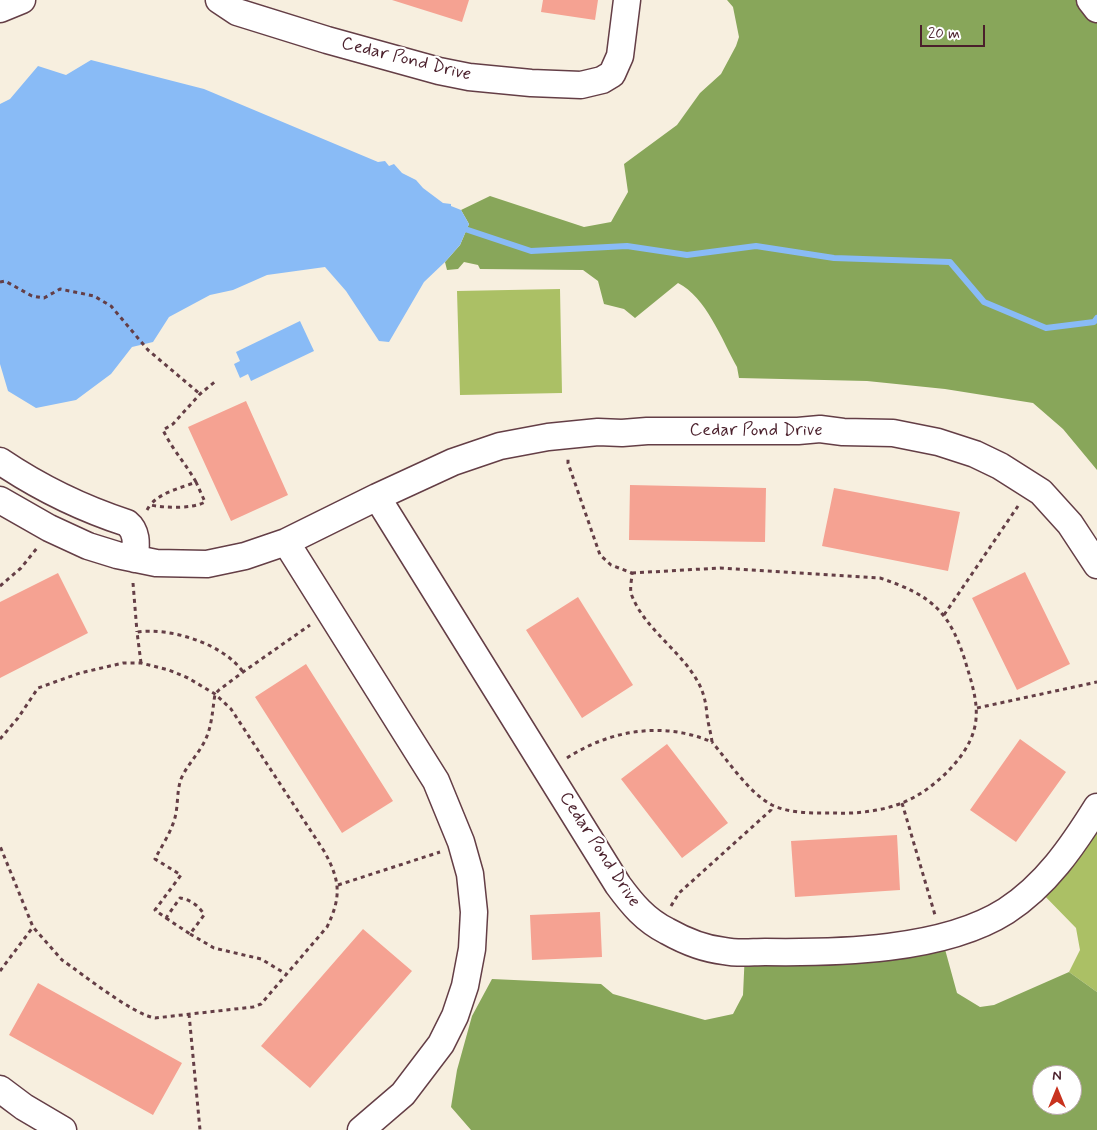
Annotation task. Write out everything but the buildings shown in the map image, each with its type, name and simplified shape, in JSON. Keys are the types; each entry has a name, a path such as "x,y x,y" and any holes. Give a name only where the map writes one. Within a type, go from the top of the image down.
{"street":[{"path":"0,8 22,0"},
{"name":"Cedar Pond Drive","path":"219,0 237,12 327,40 438,71 469,77 531,83 581,85 602,80 612,74 620,56 627,0"},
{"path":"1090,0 1097,9"},
{"name":"Cedar Pond Drive","path":"0,500 49,528 88,546 156,563 207,564 245,556 286,542 453,462 500,446 523,441 598,432 622,433 647,430 798,431 820,429 843,432 892,433 938,442 975,454 1000,466 1041,492 1070,524 1097,565"},
{"path":"0,461 65,500 126,523 133,528 136,541 136,559"},
{"name":"Cedar Pond Drive","path":"377,497 618,885 635,907 649,920 668,932 723,952 837,952 911,945 944,936 983,923 1028,896 1068,852 1097,807"},
{"path":"286,542 436,781 463,847 470,874 474,912 472,949 465,986 455,1016 441,1044 403,1094 361,1130"},
{"path":"0,1090 63,1130"}],"path":[{"path":"0,282 5,281 32,296 44,298 60,289 94,296 111,306 148,350 200,394"},
{"path":"150,505 173,507 200,505 205,502 196,482 171,446 163,430 173,424 200,394 217,380"},
{"path":"567,435 568,463 600,555 611,565 632,573 720,568 880,578 905,586 939,609 952,627 959,642 977,708 975,729 970,742 959,759 945,774 902,803 854,814 795,812 772,805 756,794 712,742 706,703 698,683 684,661 655,630 638,607 631,594 632,573"},
{"path":"133,528 154,500 196,482"},
{"path":"944,615 1014,511 1034,488"},
{"path":"0,586 21,568 40,544 49,528"},
{"path":"136,559 131,567 141,663"},
{"path":"286,974 261,959 214,948 155,910 181,875 155,859 173,826 176,813 177,790 182,778 189,764 202,747 210,730 216,694 303,629 332,613"},
{"path":"137,632 159,631 184,636 217,650 238,664 243,672"},
{"path":"0,739 18,718 38,688 80,673 123,663 141,663 169,670 188,678 216,694 231,709 328,858 338,885 338,894 334,913 327,927 261,1004 253,1007 155,1018 146,1016 62,960 33,927 0,846"},
{"path":"977,708 1097,682"},
{"path":"547,770 581,750 626,732 643,730 681,733 712,742"},
{"path":"902,803 935,914 944,936"},
{"path":"668,932 670,909 679,893 771,810 772,805"},
{"path":"338,885 429,855 463,847"},
{"path":"166,918 180,898 201,909 204,915 190,934"},
{"path":"0,971 33,927"},
{"path":"189,1014 200,1130"}],"green space":[{"path":"727,0 1097,0 1097,470 1063,429 1033,403 945,389 867,381 739,378 737,367 705,309 697,298 678,283 635,318 624,309 604,304 598,281 583,270 480,269 478,265 464,262 458,269 447,270 445,262 460,245 469,224 461,210 490,196 584,227 611,222 628,192 624,164 677,125 700,93 721,74 736,46 739,37 733,7"},
{"path":"560,289 562,393 460,395 457,291"},
{"path":"1097,808 1097,992 1069,972 1080,950 1076,928 1036,887"},
{"path":"943,942 957,993 980,1007 994,1005 1069,972 1097,992 1097,1130 471,1130 451,1107 457,1070 472,1016 492,979 601,984 613,994 705,1020 733,1014 743,995 745,951"}],"water":[{"path":"91,60 204,89 378,162 385,161 389,166 394,164 402,173 416,180 423,188 443,203 451,204 451,206 461,210 469,224 460,245 424,282 389,342 379,341 346,291 325,267 267,275 233,290 210,295 169,317 153,342 132,347 111,374 76,400 36,408 8,391 0,364 0,104 10,99 38,66 66,75"},
{"path":"300,321 314,351 251,381 248,374 240,378 234,364 240,361 236,352"}],"waterway":[{"path":"465,229 531,251 627,246 687,255 756,246 834,258 950,262 984,302 1046,328 1094,322 1097,318"}]}
